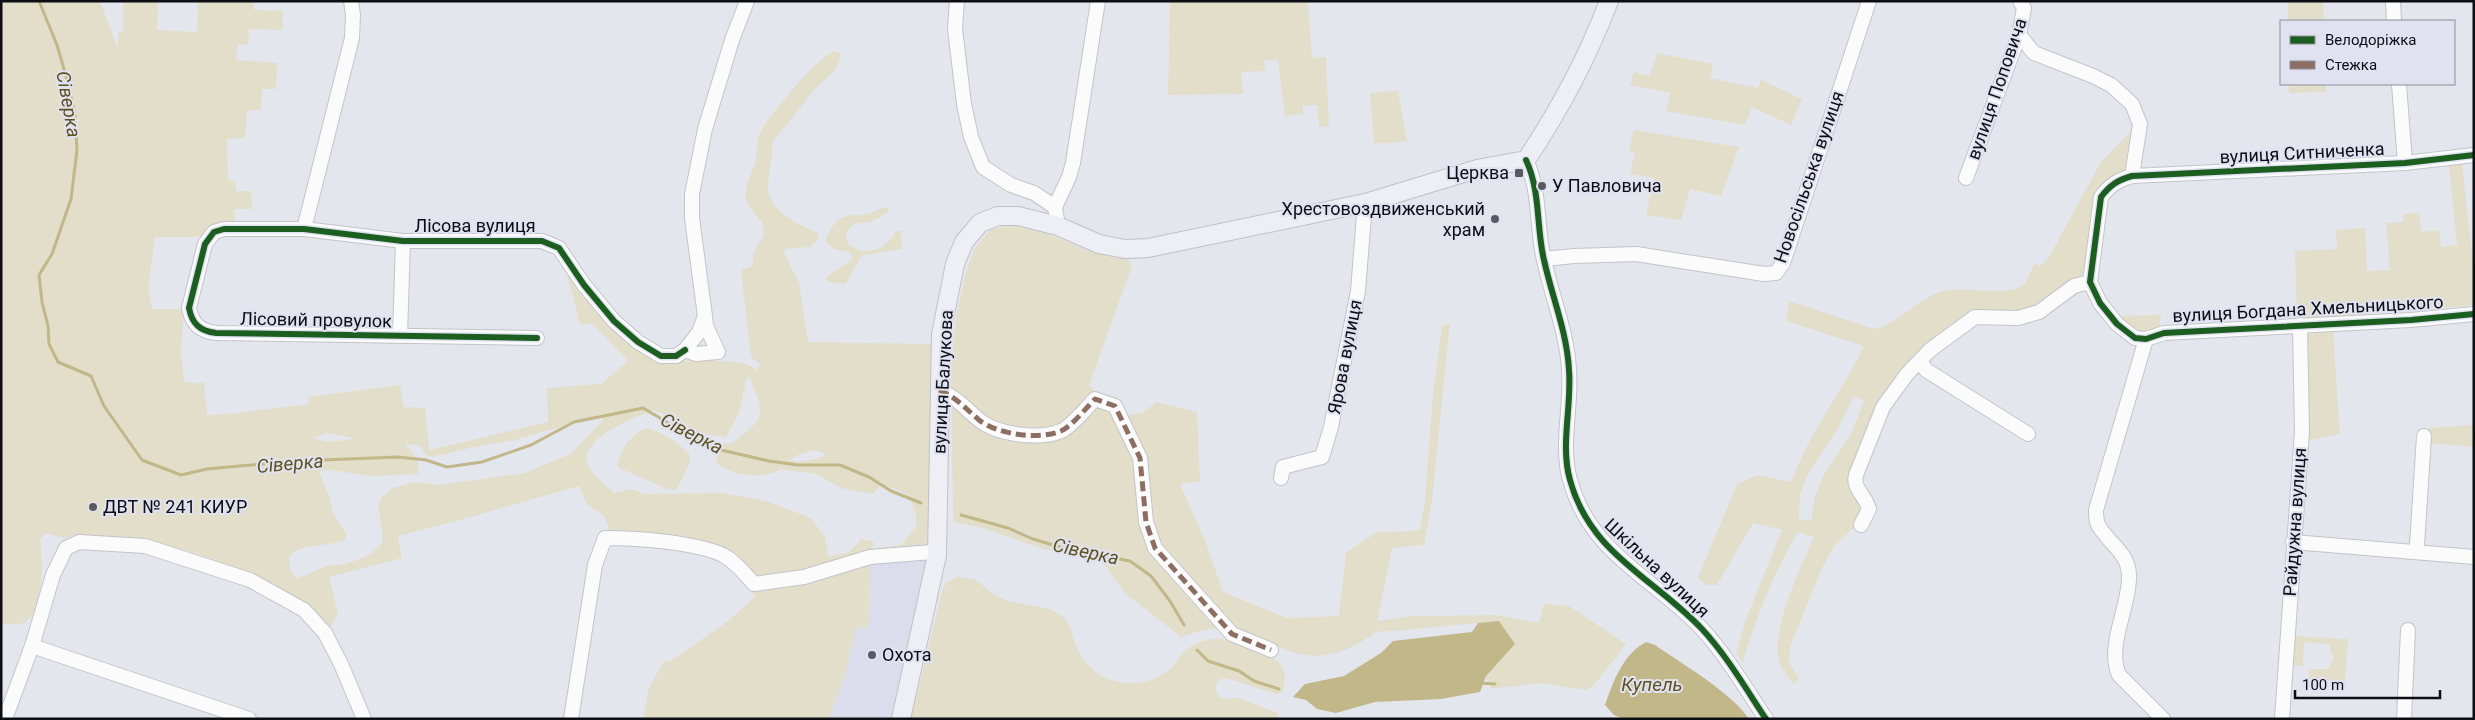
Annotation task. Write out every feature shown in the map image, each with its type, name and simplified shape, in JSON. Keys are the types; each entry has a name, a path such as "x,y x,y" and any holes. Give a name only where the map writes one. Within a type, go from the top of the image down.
{"main road":[{"path":"1526,160 1546,130 1588,51 1609,1"},
{"name":"вулиця Балукова","path":"901,719 937,554 941,334 955,264 964,242 980,223 998,216 1018,216 1058,226 1099,244 1124,249 1148,248 1365,203 1477,169 1526,160"}],"street":[{"path":"304,229 352,38 354,15 351,1"},
{"path":"705,316 699,332 686,350 696,354 718,352 706,326 705,316 692,218 692,194 705,129 746,1"},
{"path":"957,1 956,29 964,104 972,137 983,167 1011,185 1034,193 1054,207"},
{"path":"1058,226 1054,207 1069,177 1073,163 1098,1"},
{"name":"Новосільська вулиця","path":"1544,259 1636,254 1764,274 1776,273 1783,263 1868,1"},
{"name":"вулиця Поповича","path":"1966,178 2018,35 2024,8 2020,1"},
{"path":"2393,1 2394,20"},
{"path":"2018,35 2034,53 2111,85 2132,104 2140,124 2132,176 2118,180 2108,188 2101,198 2090,282 2100,303 2117,324 2135,338 2146,339 2096,510 2100,529 2116,545 2128,565 2129,578 2119,629 2116,668 2119,675 2164,719"},
{"path":"2399,85 2405,163"},
{"name":"вулиця Ситниченка","path":"2132,176 2405,163 2474,155"},
{"name":"Шкільна вулиця","path":"1526,160 1535,182 1544,259 1567,343 1569,372 1566,456 1570,479 1579,506 1591,528 1607,548 1665,594 1703,630 1725,658 1766,719"},
{"name":"Ярова вулиця","path":"1281,478 1282,467 1322,457 1331,427 1358,291 1365,203"},
{"name":"Лісова вулиця","path":"214,232 224,229 304,229 403,241 542,241 559,248 584,285 614,321 638,342 661,356 676,356 686,350"},
{"name":"Лісовий провулок","path":"214,232 205,244 189,308 191,318 206,332 537,338"},
{"path":"400,336 403,241"},
{"path":"1861,525 1869,509 1864,496 1855,485 1856,475 1883,407 1907,374 1930,350 1975,317 2018,318 2039,312 2074,286 2090,282"},
{"name":"вулиця Богдана Хмельницького","path":"2146,339 2164,333 2411,320 2474,314"},
{"name":"Райдужна вулиця","path":"2282,719 2302,432 2300,325"},
{"path":"1920,361 1926,370 2028,434"},
{"path":"940,390 950,394 981,422 1009,433 1042,435 1063,430 1095,399 1114,406 1140,458 1146,522 1155,548 1232,634 1271,650"},
{"path":"2414,552 2417,545 2424,436"},
{"path":"571,719 595,565 605,538 635,538 686,546 723,555 736,564 754,584 804,577 870,557 932,552 937,554"},
{"path":"5,719 32,646 53,575 66,548 79,542 145,546 250,580 304,610 325,633 341,664 364,719"},
{"path":"2294,542 2474,557"},
{"path":"2404,719 2408,630"},
{"path":"32,646 249,719"}],"shaded area":[{"path":"1,1 100,1 118,49 118,31 123,31 123,1 158,1 157,30 197,32 198,1 254,1 254,10 283,11 282,30 249,29 248,45 238,44 236,60 277,63 276,89 262,89 261,110 247,110 245,138 227,139 228,181 235,181 236,191 251,191 252,209 234,209 235,223 202,237 155,237 148,289 152,309 184,309 181,353 184,382 204,383 207,415 309,404 308,397 400,385 404,407 425,408 429,450 548,422 547,388 601,384 628,361 593,324 580,324 567,274 558,251 599,308 674,361 709,360 733,362 747,364 757,370 760,364 751,357 741,270 753,266 753,254 762,239 764,231 761,222 747,203 746,198 746,188 755,163 759,135 765,124 806,74 827,55 835,51 841,54 834,71 814,90 772,143 768,185 772,202 793,221 818,233 819,239 810,247 785,249 784,253 799,283 808,342 935,344 929,538 926,543 914,551 876,561 870,565 869,627 856,628 844,678 828,719 643,719 649,688 664,661 671,661 728,621 756,596 723,560 642,543 614,540 604,516 586,503 579,486 398,536 402,558 329,577 338,614 328,631 256,577 207,557 161,543 98,539 77,535 63,538 47,533 40,539 42,558 40,594 33,614 22,623 1,624","holes":["749,376 758,400 760,415 757,422 731,444 710,442 710,448 718,454 716,461 728,470 746,475 766,474 780,469 816,474 841,488 873,494 879,487 896,489 908,497 915,511 916,519 916,528 902,544 872,549 874,542 861,539 849,552 828,557 825,537 811,518 766,501 722,493 644,494 632,489 614,493 596,477 588,466 587,456 591,447 599,438 621,424 653,411 662,413 697,432 726,437 739,413 746,381","600,415 603,420 572,453 525,473 439,485 414,482 393,488 382,497 378,506 383,536 382,543 371,554 347,564 326,566 297,579 290,569 289,557 299,549 345,540 346,534 333,513 330,499 319,471 331,470 371,476 418,474 417,461 405,444 419,445 427,455 433,457 515,440","327,433 353,439 329,442 312,438","814,450 826,454 809,461 790,461 795,456"]},
{"path":"1170,1 1308,1 1312,58 1326,57 1329,126 1319,127 1317,105 1303,106 1303,114 1285,116 1278,59 1264,61 1265,71 1241,72 1243,94 1168,95"},
{"path":"2288,1 2323,1 2324,20 2288,20"},
{"path":"1657,53 1713,64 1710,78 1758,88 1761,80 1802,99 1791,125 1752,107 1745,125 1666,111 1670,93 1630,85 1634,72 1650,76"},
{"path":"2289,85 2326,85 2326,92 2289,93"},
{"path":"1398,91 1407,141 1374,144 1370,93"},
{"path":"1634,130 1739,147 1721,196 1690,189 1681,220 1646,215 1654,178 1630,174 1635,152 1629,151"},
{"path":"2136,130 2129,169 2105,185 2087,265 2082,274 2037,308 2017,313 1998,313 1935,336 1912,357 1913,362 1853,474 1864,504 1857,525 1834,546 1822,568 1790,648 1789,663 1799,678 1793,684 1780,664 1778,651 1782,618 1814,537 1798,532 1766,595 1743,662 1736,654 1745,622 1782,530 1753,523 1717,585 1706,585 1698,578 1737,484 1757,475 1791,482 1816,430 1864,346 1786,321 1789,301 1874,329 1884,326 1926,299 1944,291 1999,291 2019,287 2026,282 2034,264 2041,265 2048,259 2101,162 2131,131","holes":["1854,396 1864,401 1851,434 1823,476 1815,496 1811,520 1799,520 1800,493 1809,472 1839,427"]},
{"path":"2462,164 2474,272 2474,305 2300,319 2297,317 2295,251 2337,249 2336,230 2365,228 2367,271 2390,270 2386,223 2403,222 2403,214 2419,213 2421,232 2439,230 2441,247 2457,245 2449,165"},
{"path":"886,207 890,211 867,223 853,225 846,234 847,241 851,246 859,250 868,251 878,249 888,242 896,231 901,231 902,249 864,255 860,258 848,281 844,284 829,282 825,278 853,259 850,252 832,248 829,245 826,238 830,230 837,221 846,216 872,213"},
{"path":"1010,225 1042,231 1088,251 1125,256 1132,266 1089,385 1099,396 1126,416 1144,412 1156,402 1197,412 1200,481 1180,484 1206,543 1223,592 1287,618 1339,616 1346,553 1377,532 1420,531 1425,501 1433,394 1442,326 1450,323 1432,500 1424,545 1392,548 1377,621 1412,616 1497,615 1539,623 1544,604 1569,606 1626,644 1594,685 1587,690 1541,683 1491,689 1486,676 1515,644 1499,621 1377,631 1351,647 1338,652 1312,656 1285,650 1244,631 1227,627 1204,630 1181,637 1125,593 1105,565 1095,559 1040,548 980,527 953,522 951,368 956,318 965,276 974,249 990,230"},
{"path":"2161,315 2159,328 2147,331 2136,329 2117,316"},
{"path":"2333,331 2340,434 2307,441 2306,336"},
{"path":"2474,425 2474,447 2428,443 2429,428"},
{"path":"646,428 670,438 690,455 690,463 676,490 667,489 617,467 627,444 635,435"},
{"path":"931,555 896,719 828,719 844,678 856,627 869,627 870,565 876,561"},
{"path":"958,577 975,580 1005,600 1045,608 1060,615 1070,627 1078,651 1083,659 1095,672 1111,680 1131,683 1153,679 1168,671 1184,652 1206,640 1230,639 1254,647 1265,652 1282,666 1285,679 1282,693 1276,694 1226,678 1221,679 1215,685 1216,691 1222,699 1239,698 1278,713 1279,719 911,719 942,591 947,582"},
{"path":"2291,636 2348,639 2345,682 2309,679 2309,669 2328,669 2334,658 2330,651 2330,644 2304,642 2303,666 2290,665"}],"water":[{"path":"1499,621 1515,644 1486,676 1480,692 1441,699 1375,702 1336,713 1317,709 1306,700 1293,697 1305,684 1344,676 1381,653 1393,641 1472,632 1478,623"},
{"name":"Купель","path":"1646,642 1655,645 1718,689 1731,699 1749,719 1624,719 1614,715 1605,705 1615,678 1631,654"}],"waterway":[{"name":"Сіверка","path":"39,1 57,45 68,83 75,115 77,150 71,199 52,254 39,275 42,302 48,326 49,344 58,362 91,376 104,406 142,460 181,475 207,469 296,461 398,457 426,460 447,467 482,462 531,445 574,422 643,408 697,440 717,449 769,461 798,465 840,465 869,477 891,491 921,503"},
{"name":"Сіверка","path":"961,515 1008,528 1033,539 1063,548 1130,561 1151,576 1170,601 1184,625"},
{"name":"Сіверка","path":"1197,650 1208,661 1239,671 1254,681 1279,689"},
{"name":"Сіверка","path":"1480,683 1495,684"}],"marked path":[{"path":"939,390 956,400 987,425 1019,434 1042,435 1061,431 1074,421 1095,399 1115,406 1140,458 1146,522 1155,548 1232,634 1271,650"}],"cycle path":[{"path":"2474,155 2405,163 2132,176 2118,181 2101,197 2090,282 2100,303 2117,324 2135,338 2146,339 2164,333 2411,320 2474,314"},
{"path":"1526,160 1534,184 1544,260 1568,356 1567,467 1579,506 1592,527 1608,546 1625,563 1683,611 1711,639 1766,719"},
{"path":"537,338 216,333 205,331 198,326 192,318 189,308 205,244 214,232 224,229 304,229 403,241 542,241 559,248 584,285 614,321 638,342 661,356 676,356 685,350"}],"place":[{"name":"Церква","path":"1519,173"},
{"name":"У Павловича","path":"1542,186"},
{"name":"Хрестовоздвиженський храм","path":"1495,219"},
{"name":"ДВТ № 241 КИУР","path":"93,507"},
{"name":"Охота","path":"872,655"}]}
